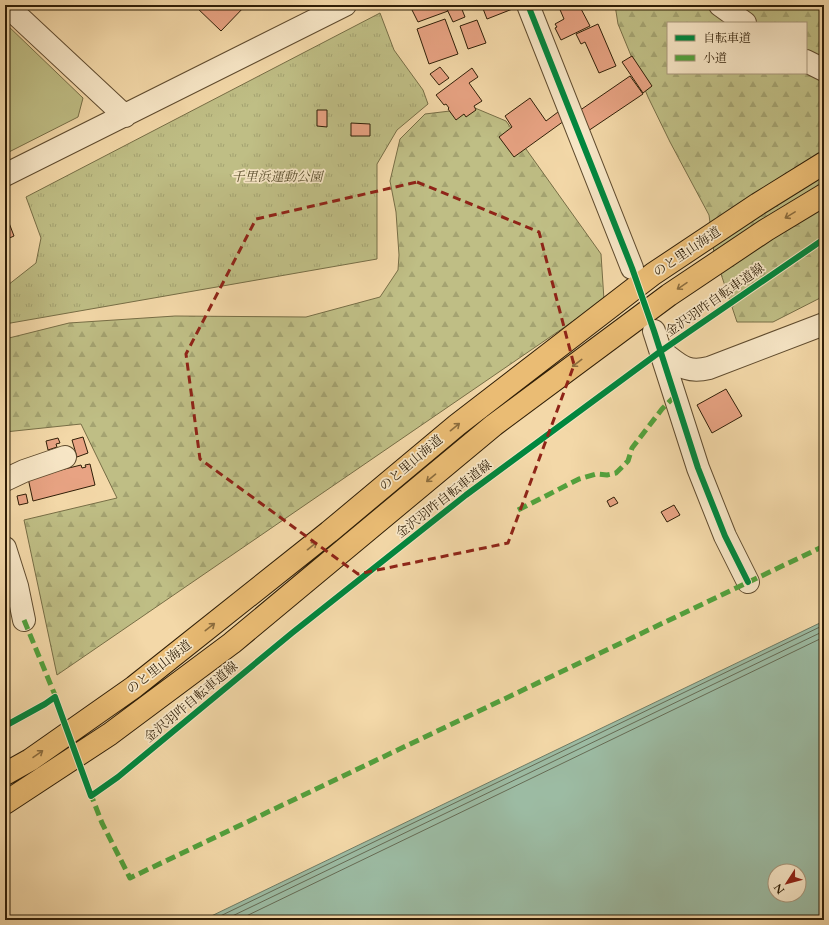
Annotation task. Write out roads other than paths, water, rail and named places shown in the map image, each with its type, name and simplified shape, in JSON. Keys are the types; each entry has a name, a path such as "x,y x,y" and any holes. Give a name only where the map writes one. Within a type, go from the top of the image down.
{"highway":[{"name":"のと里山海道","path":"5,774 30,760 134,687 323,537 457,424 653,274 758,204 824,163"},
{"name":"のと里山海道","path":"5,803 110,734 232,643 494,425 669,295 766,230 824,195"}],"street":[{"path":"6,5 124,116"},
{"path":"5,176 345,5"},
{"path":"528,5 632,268"},
{"path":"720,5 744,22"},
{"path":"807,62 824,70"},
{"path":"748,582 725,536 698,468 658,341 684,367 690,370 698,371 824,324"},
{"path":"5,480 24,471 66,457"},
{"path":"5,548 17,586 24,620"}],"water":[{"path":"824,621 824,920 203,920"}],"park label":[{"name":"千里浜運動公園","path":"277,177"}]}
